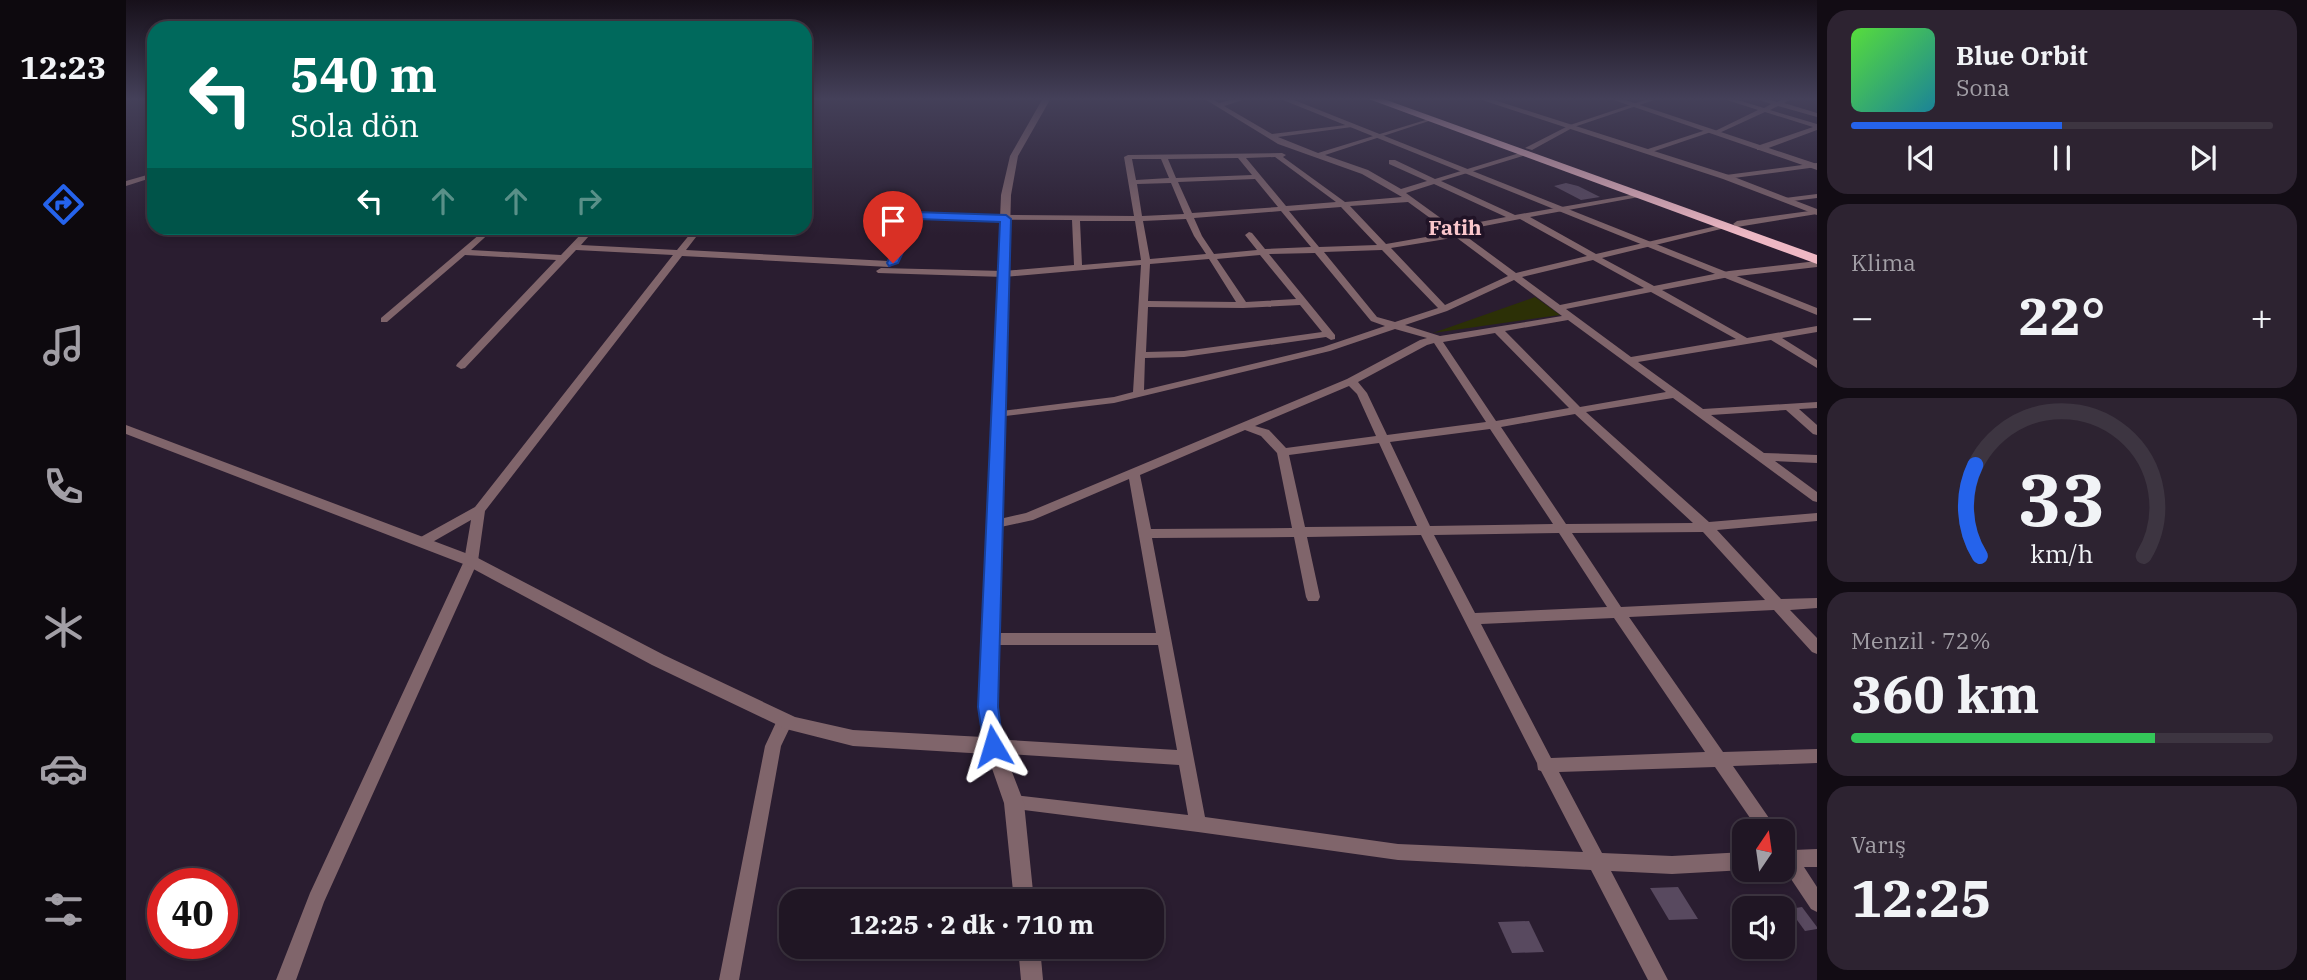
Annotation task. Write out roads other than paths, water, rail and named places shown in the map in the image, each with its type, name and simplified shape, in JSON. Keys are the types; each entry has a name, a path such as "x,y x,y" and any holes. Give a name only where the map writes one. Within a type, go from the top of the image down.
{"highway":[{"path":"1503,144 1817,253"},
{"path":"1507,144 1817,262"}],"street":[{"path":"1022,144 1010,166 1006,219 997,414 993,639 988,707 993,746 1014,803 1023,889"},
{"path":"1290,144 1364,172 1400,192 1817,498"},
{"path":"1138,394 1146,262 1128,157 1313,153 1352,144"},
{"path":"1398,144 1729,274 1817,312"},
{"path":"1400,192 1526,151 1540,144"},
{"path":"1626,144 1726,177 1816,212"},
{"path":"1646,150 1669,144"},
{"path":"1747,144 1816,166"},
{"path":"1760,148 1772,144"},
{"path":"1276,155 1342,203 1444,309"},
{"path":"1163,156 1198,236 1214,256 1243,305"},
{"path":"1240,156 1374,319 1436,338 1491,425 1761,819"},
{"path":"1392,162 1517,217 1654,288 1746,341"},
{"path":"1726,177 1816,166"},
{"path":"126,184 147,177"},
{"path":"1133,182 1258,177"},
{"path":"849,263 866,270 1004,274 1264,252 1384,247 1455,232 1458,228 1639,195"},
{"path":"1785,200 1817,196"},
{"path":"572,247 849,263 893,263 914,216 1006,219 1190,218 1342,203 1410,200"},
{"path":"1737,224 1816,212"},
{"path":"1076,218 1078,266"},
{"path":"997,414 1138,394 1340,344 1444,309 1515,276 1722,226"},
{"path":"384,320 482,235"},
{"path":"461,366 585,235"},
{"path":"424,541 479,510 693,235"},
{"path":"1250,235 1326,334 1340,344"},
{"path":"461,252 563,258"},
{"path":"1559,308 1729,274 1817,262"},
{"path":"1144,304 1243,305 1301,302"},
{"path":"996,524 1029,517 1134,473 1351,381 1436,338 1572,317"},
{"path":"1497,329 1579,412 1706,527 1817,648"},
{"path":"1631,360 1817,330"},
{"path":"1141,355 1184,354 1326,334"},
{"path":"1774,337 1817,365"},
{"path":"1351,381 1362,393 1426,532 1544,765 1658,980"},
{"path":"1283,452 1491,425 1676,394"},
{"path":"1701,412 1817,405"},
{"path":"1789,407 1817,431"},
{"path":"1245,426 1265,433 1283,452 1314,597"},
{"path":"126,429 471,561 658,660 785,721 853,738 1186,758"},
{"path":"1761,457 1817,459"},
{"path":"1134,473 1198,824"},
{"path":"286,980 316,899 471,561 479,510"},
{"path":"1147,534 1706,527 1817,517"},
{"path":"1470,619 1817,603"},
{"path":"993,639 1165,639"},
{"path":"729,980 774,746 785,721"},
{"path":"1544,765 1817,756"},
{"path":"1014,803 1198,824 1398,852 1598,863 1672,865 1732,862"},
{"path":"1796,857 1817,858"},
{"path":"1796,872 1817,904"},
{"path":"1030,959 1032,980"}],"district":[{"name":"Fatih","path":"1455,228"}]}
